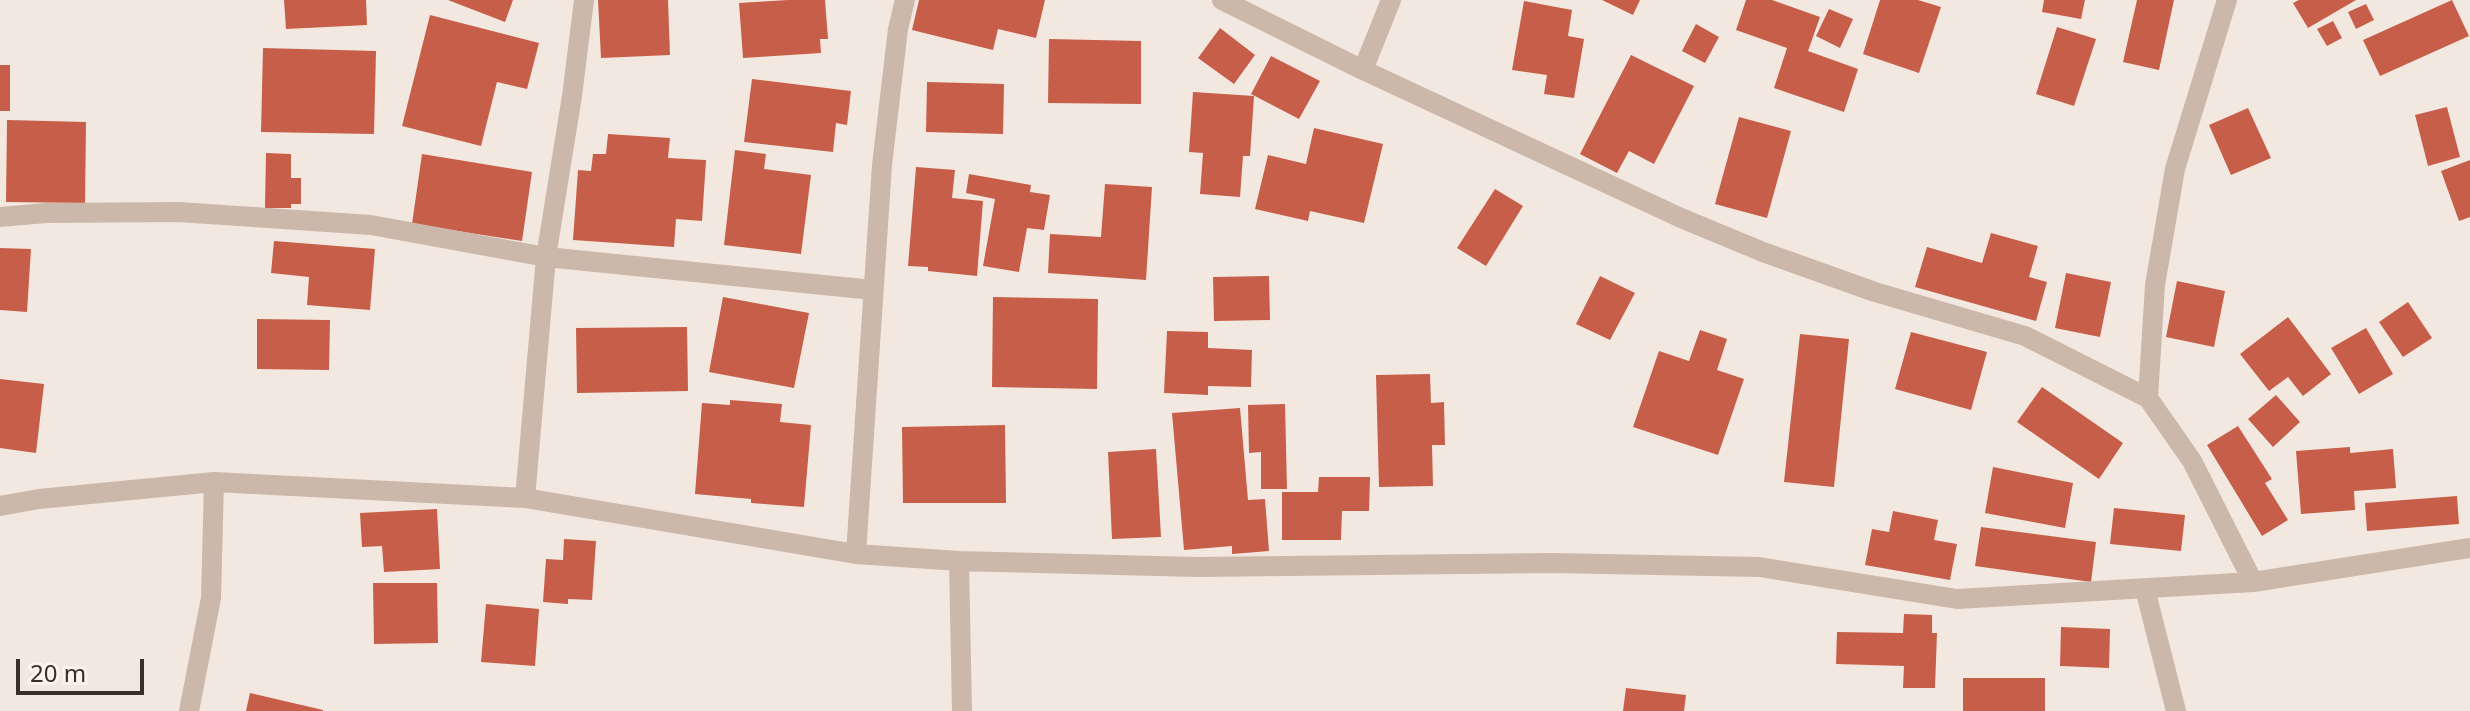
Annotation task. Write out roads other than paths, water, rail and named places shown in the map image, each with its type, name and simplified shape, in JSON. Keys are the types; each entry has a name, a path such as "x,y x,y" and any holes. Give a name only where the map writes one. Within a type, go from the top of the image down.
{"street":[{"path":"525,498 546,257 584,0"},
{"path":"856,554 882,165 898,29 905,0"},
{"path":"1222,0 1363,70 1681,218 1763,252 1875,292 2025,336 2148,398 2192,461 2253,582"},
{"path":"1363,70 1391,0"},
{"path":"2148,398 2155,285 2175,169 2227,0"},
{"path":"0,217 46,213 179,212 371,225 546,257 873,290"},
{"path":"189,711 211,598 214,482"},
{"path":"0,506 39,499 214,482 525,498 856,554 959,561 1196,567 1552,563 1759,567 1957,599 2253,582 2470,548"},
{"path":"959,561 962,711"},
{"path":"2145,589 2176,711"}]}
